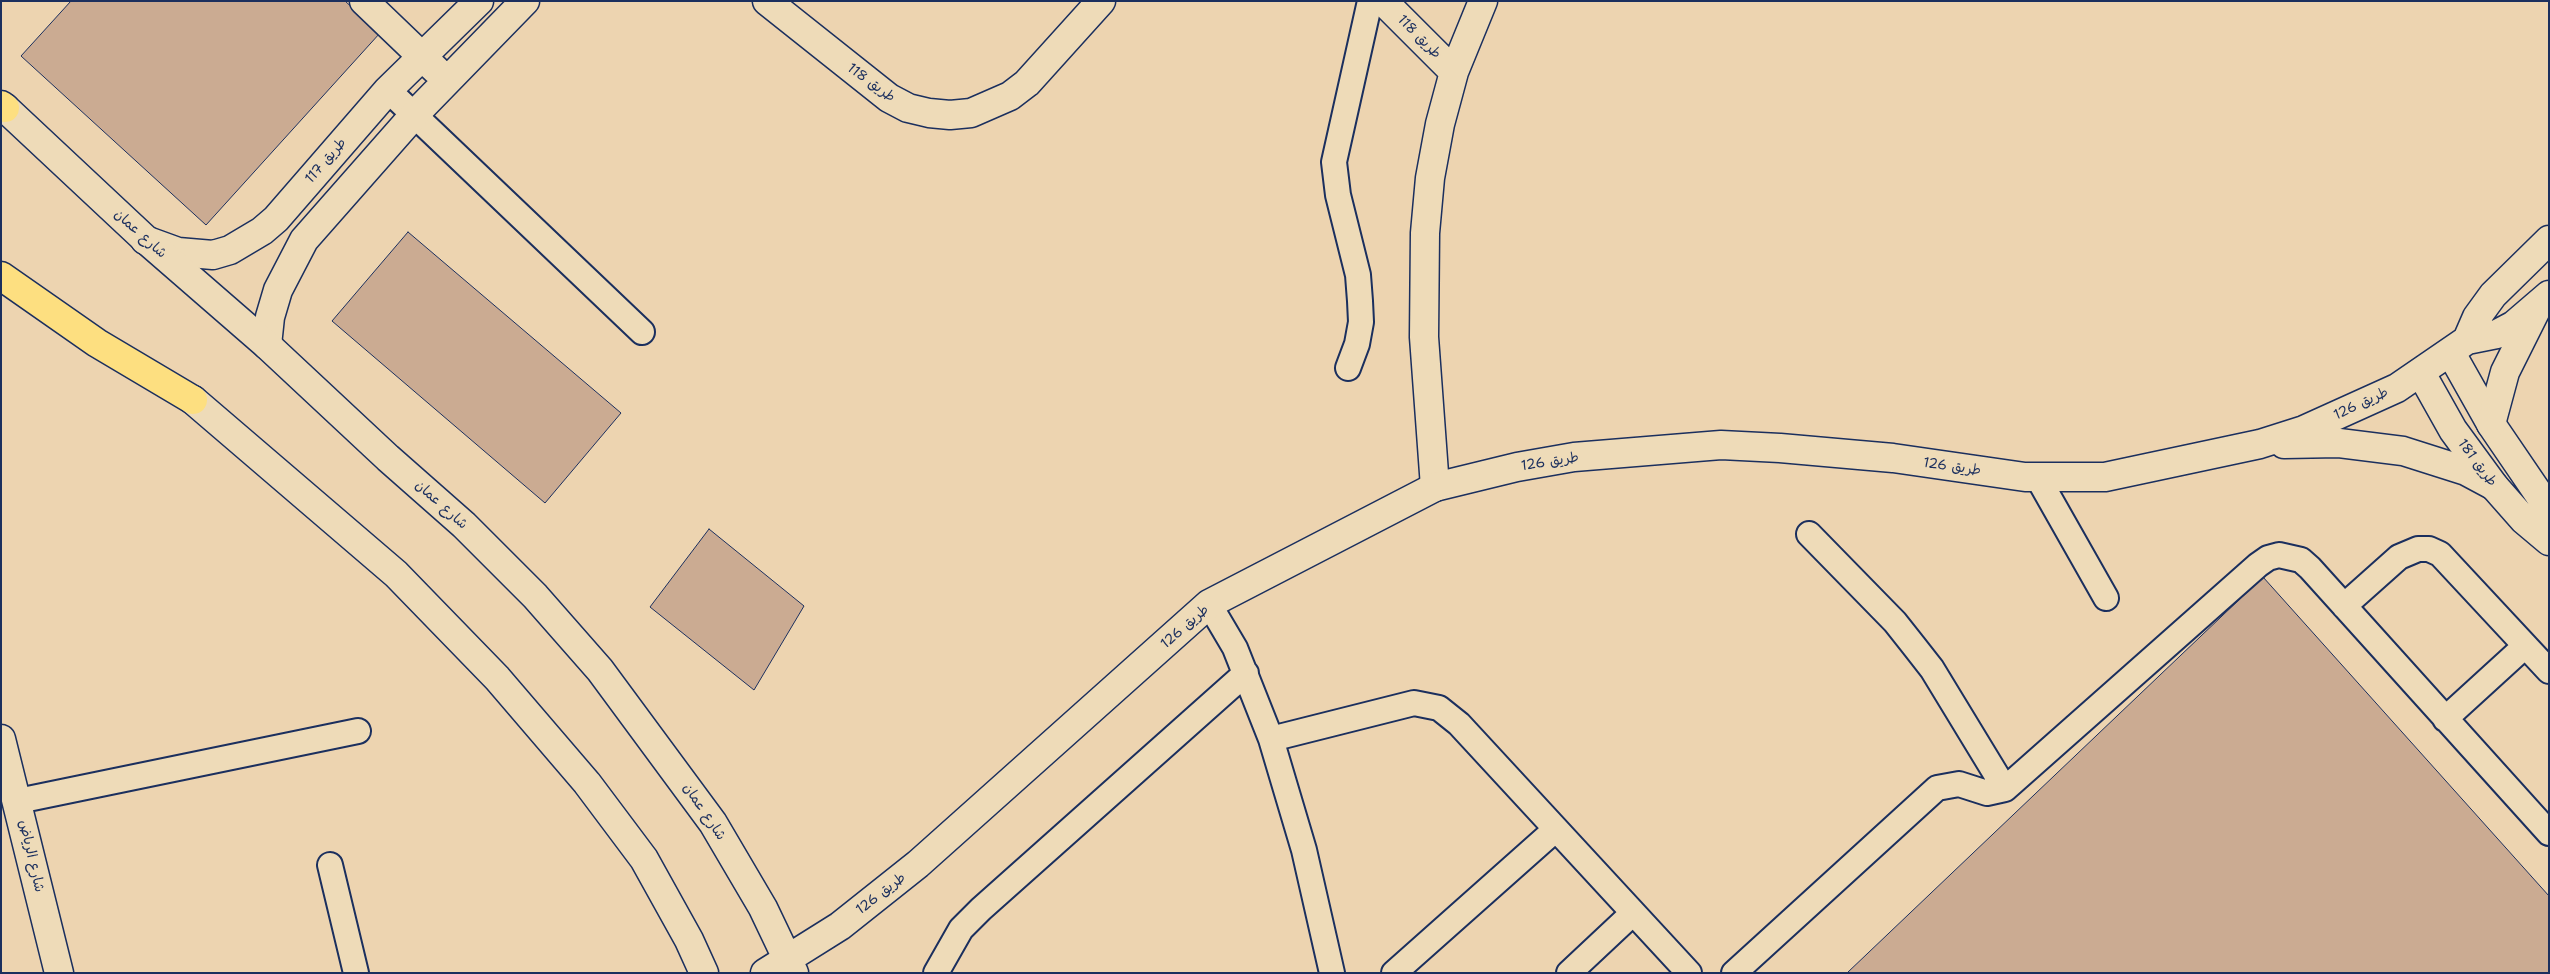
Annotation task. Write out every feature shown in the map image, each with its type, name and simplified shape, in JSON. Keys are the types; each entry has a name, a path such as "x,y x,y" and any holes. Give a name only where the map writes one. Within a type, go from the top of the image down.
{"main road":[{"path":"1,276 97,344 193,400"}],"street":[{"path":"364,1 447,81"},
{"name":"طريق 117","path":"145,239 178,252 196,255 230,250 246,241 276,219 388,90 478,1"},
{"path":"267,345 270,317 278,290 304,240 415,114 525,1"},
{"name":"طريق 118","path":"767,1 889,98 908,108 950,115 971,113 991,106 1010,96 1026,83 1101,1"},
{"name":"طريق 118","path":"1384,1 1454,72"},
{"path":"1435,487 1424,337 1425,232 1435,151 1454,72 1483,1"},
{"name":"شارع عمان","path":"3,107 145,239 267,345 388,458 464,525 535,596 600,670 713,822 763,908 791,966"},
{"path":"2549,240 2493,295 2459,347 2491,424 2549,510"},
{"path":"2491,424 2505,372 2544,299"},
{"name":"طريق 126","path":"765,973 791,966 918,864 1209,604 1435,487 1517,467 1574,457 1721,446 1780,448 1893,458 2038,478 2105,477 2260,444 2304,430 2397,388 2459,347 2497,334 2514,324 2544,299"},
{"name":"طريق 181","path":"2421,373 2453,430 2494,486 2524,520 2549,541"},
{"path":"193,400 396,574 497,678 587,783 644,859 689,940 704,973"},
{"path":"2260,444 2339,443 2403,451 2458,468 2494,486"},
{"name":"شارع الرياض","path":"1,739 59,973"}],"lane":[{"path":"1348,368 1357,344 1361,322 1360,300 1358,275 1338,196 1334,162 1370,1"},
{"path":"388,90 642,332"},
{"path":"2038,478 2106,598"},
{"path":"1810,534 1895,622 1920,654 2005,789"},
{"path":"2344,606 2399,557 2418,549 2429,550 2440,554 2549,671"},
{"path":"1734,973 1937,788 1947,784 1958,784 1987,793 2005,789 2268,558 2279,555 2301,560 2549,833"},
{"path":"1209,604 1235,648 1271,739 1304,850 1332,973"},
{"path":"2445,719 2526,646"},
{"path":"936,973 961,929 981,909 1246,673"},
{"path":"1271,739 1414,703 1439,708 1450,715 1689,973"},
{"path":"18,802 358,731"},
{"path":"1394,973 1556,829"},
{"path":"330,865 356,973"},
{"path":"1569,973 1633,913"}],"building":[{"path":"71,1 345,1 380,33 206,225 21,56"},
{"path":"408,232 621,413 545,503 332,321"},
{"path":"709,529 804,606 754,690 650,607"},
{"path":"2263,577 2549,896 2549,973 1847,973"}]}
